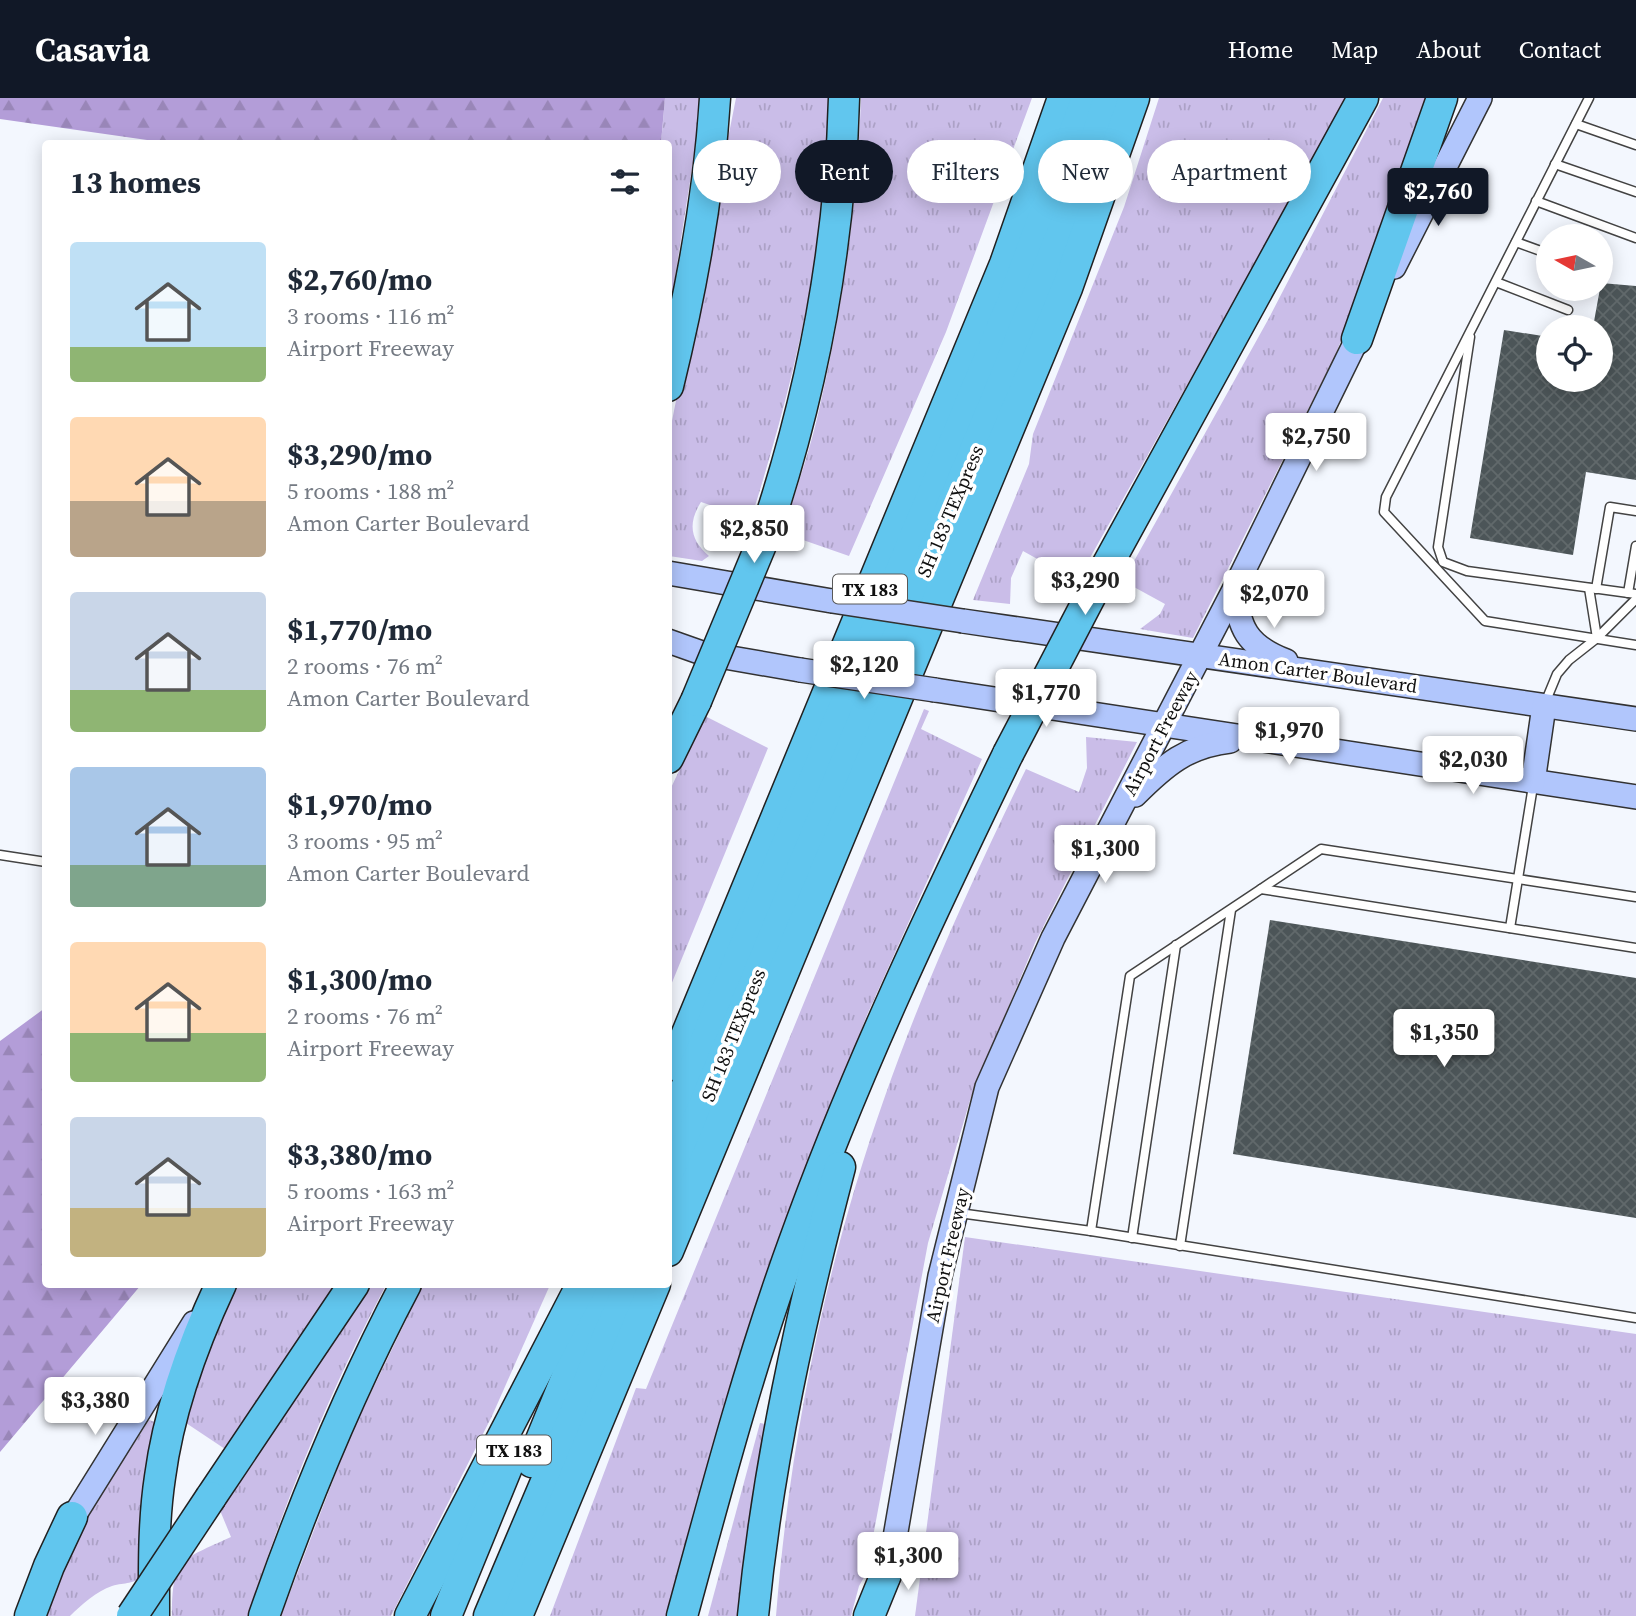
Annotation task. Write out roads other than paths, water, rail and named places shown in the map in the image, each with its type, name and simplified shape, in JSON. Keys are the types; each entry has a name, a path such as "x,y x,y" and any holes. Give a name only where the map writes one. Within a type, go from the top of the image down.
{"highway":[{"path":"712,140 715,98"},
{"path":"717,140 729,98"},
{"path":"672,750 696,701 763,540 787,470 809,387 826,299 837,212 844,98"},
{"name":"TX 183","path":"672,1067 1005,264 1063,98"},
{"name":"SH 183 TEXpress","path":"672,1121 1012,303 1087,98"},
{"name":"SH 183 TEXpress","path":"672,1182 1004,380 1079,190 1109,98"},
{"name":"TX 183","path":"672,1241 1056,313 1094,216 1133,98"},
{"path":"682,1616 748,1380 792,1246 826,1156 914,957 1008,754 1092,593 1363,98"},
{"path":"1357,339 1442,98"},
{"path":"672,369 687,306 704,203"},
{"path":"752,1616 778,1428 816,1255 857,1111 914,957"},
{"path":"154,1616 155,1532 165,1443 191,1352 217,1288"},
{"path":"132,1616 351,1288"},
{"path":"264,1616 326,1449 364,1365 404,1288"},
{"path":"410,1616 580,1288"},
{"name":"TX 183","path":"446,1616 580,1288"},
{"path":"469,1616 603,1288"},
{"path":"489,1616 628,1288"},
{"name":"TX 183","path":"517,1616 653,1288"},
{"path":"30,1616 72,1517"},
{"path":"869,1616 891,1562"}],"main road":[{"name":"Airport Freeway","path":"883,1616 940,1276 987,1087 1053,938 1235,588 1357,339 1480,98"},
{"name":"Amon Carter Boulevard","path":"672,574 962,621 1636,719"},
{"path":"1235,588 1237,615 1247,637 1268,654 1311,670"},
{"path":"672,642 702,653 800,670 1636,797"},
{"path":"1533,782 1544,705"},
{"path":"1118,812 1167,763 1189,751 1214,743 1258,740"},
{"path":"19,1616 72,1517 216,1288"}],"lane":[{"path":"1589,98 1386,497 1384,512 1485,621 1636,645"},
{"path":"1576,124 1636,145"},
{"path":"1555,164 1636,192"},
{"path":"1536,201 1636,238"},
{"path":"1516,242 1536,249"},
{"path":"1496,282 1568,310"},
{"path":"1471,331 1439,555 1443,562 1456,569 1633,595"},
{"path":"1597,638 1592,588 1610,507 1636,511"},
{"path":"1544,705 1557,674 1569,660 1597,638 1633,595 1636,546"},
{"path":"1510,928 1533,782"},
{"path":"1091,1231 1130,976 1321,849 1636,897"},
{"path":"0,855 42,861"},
{"path":"1261,889 1636,948"},
{"path":"1181,1246 1231,909"},
{"path":"1132,1238 1176,945"},
{"path":"956,1212 1636,1318"}]}
